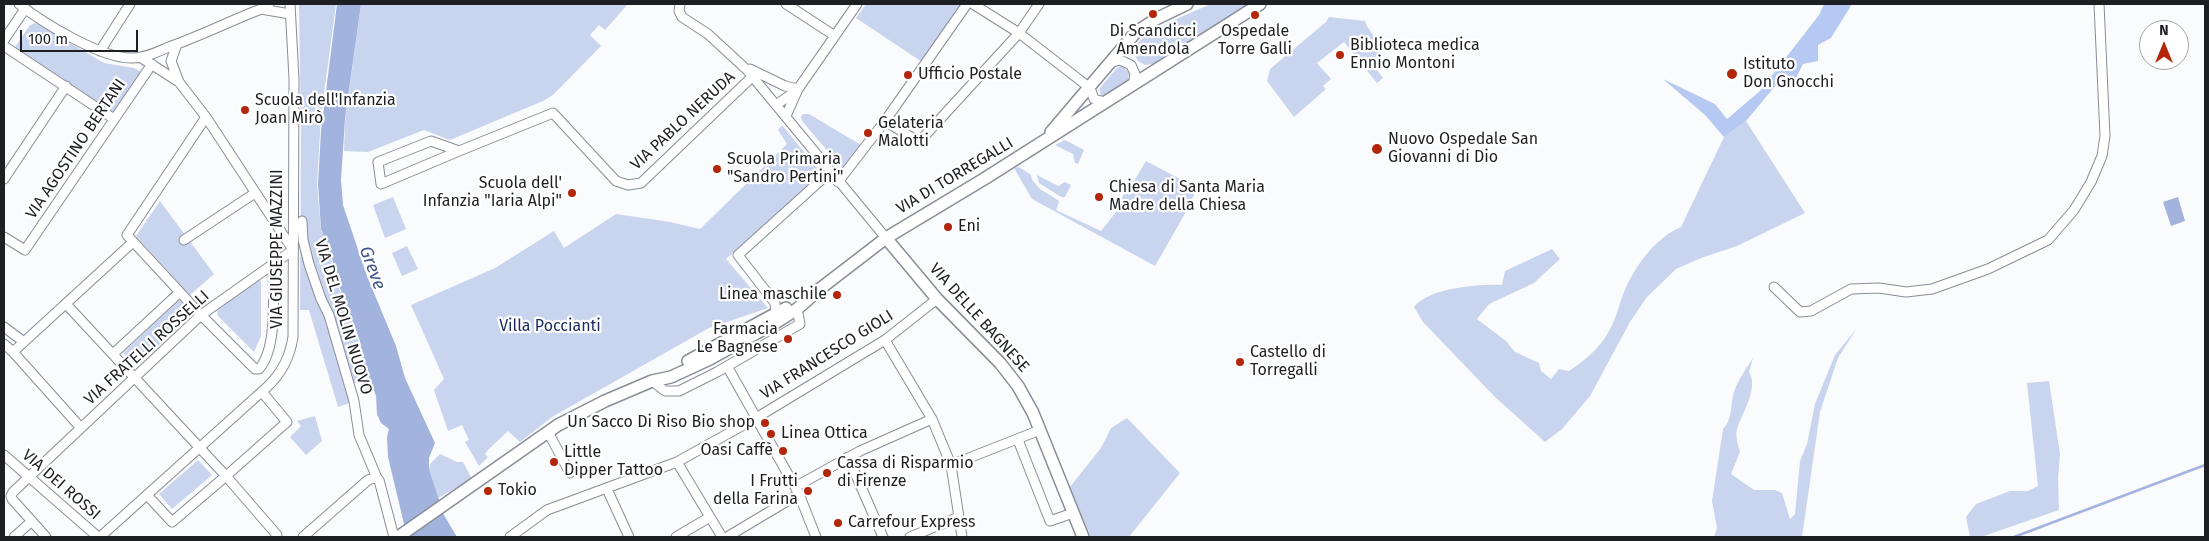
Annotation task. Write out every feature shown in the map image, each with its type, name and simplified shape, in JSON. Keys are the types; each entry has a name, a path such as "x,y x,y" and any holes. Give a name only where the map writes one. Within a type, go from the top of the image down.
{"main road":[{"name":"VIA DI TORREGALLI","path":"1042,142 1141,29 1187,4"},
{"name":"VIA DI TORREGALLI","path":"821,288 886,238 1260,4"},
{"name":"VIA DELLE BAGNESE","path":"886,238 937,299 1009,373 1025,397 1083,537"},
{"path":"398,536 459,496 548,432 583,412 652,381 671,377 702,363 776,314 821,288"},
{"path":"754,330 797,308 821,288"}],"street":[{"path":"100,51 130,4"},
{"name":"VIA GIUSEPPE MAZZINI","path":"99,537 262,392 282,369 292,346 294,79 290,4"},
{"path":"680,4 679,11 682,17 708,34 753,76 838,182 886,238"},
{"path":"786,4 835,36"},
{"path":"786,116 798,89 857,4"},
{"path":"838,182 885,121 967,4"},
{"path":"973,4 1019,33 1090,88 1094,99 1105,102"},
{"path":"885,121 919,142 1019,33 1039,4"},
{"path":"1774,287 1800,312 1811,311 1851,289 1879,288 1906,292 1932,289 1988,269 2048,240 2074,210 2091,182 2102,156 2105,136 2099,4"},
{"path":"4,40 22,6 100,51 122,58 140,57 176,44 265,6 290,14"},
{"name":"VIA DEL MOLIN NUOVO","path":"176,44 171,61 178,82"},
{"path":"4,46 114,119"},
{"name":"VIA DEL MOLIN NUOVO","path":"140,57 178,82 206,117 293,250"},
{"path":"1113,62 1120,60 1131,65 1135,74 1133,84"},
{"name":"VIA AGOSTINO BERTANI","path":"4,237 25,250 152,64"},
{"path":"743,65 785,86 798,89"},
{"name":"VIA PABLO NERUDA","path":"459,151 431,141 378,162 381,184 552,113 616,181 628,185 641,183 753,76"},
{"path":"4,179 66,86"},
{"path":"776,105 798,89"},
{"path":"206,117 127,235 201,315 254,368 259,369 266,358 272,338 273,265"},
{"path":"776,314 775,304 738,255 830,172"},
{"path":"184,240 255,193"},
{"name":"VIA DEL MOLIN NUOVO","path":"302,221 303,240 309,264 321,299 329,315 354,401 359,435 398,536"},
{"path":"14,352 133,242"},
{"name":"VIA FRATELLI ROSSELLI","path":"32,522 11,496 28,476 201,315 293,250"},
{"path":"113,354 180,292"},
{"name":"VIA FRANCESCO GIOLI","path":"510,537 547,510 677,462 756,418 885,340 937,299"},
{"path":"66,304 200,447 277,537"},
{"path":"652,381 661,390 676,392 800,324 797,308"},
{"path":"4,327 24,342"},
{"path":"754,330 764,344"},
{"path":"885,340 932,419 951,466 962,537"},
{"path":"4,344 14,352 81,428"},
{"path":"726,366 797,491 816,537"},
{"path":"148,495 172,522 287,422 262,392"},
{"path":"727,537 848,457 932,419"},
{"path":"951,466 1040,430"},
{"path":"548,432 570,473"},
{"path":"1018,440 1050,521 1073,513"},
{"name":"VIA DEI ROSSI","path":"4,455 99,537"},
{"path":"848,457 883,537"},
{"path":"677,462 722,537"},
{"path":"303,537 368,480 377,478"},
{"path":"607,489 629,537"},
{"path":"676,537 710,517"},
{"path":"910,537 959,517"},
{"path":"14,537 32,522 46,537"}],"green space":[{"path":"299,4 336,4 321,116 317,184 321,230 331,258 336,280 359,342 369,379 351,384 352,402 338,407 309,310 300,310 301,132"},
{"path":"361,4 628,4 605,30 599,25 590,35 601,46 553,95 543,101 450,140 424,130 368,152 344,151 345,122"},
{"path":"866,4 962,4 922,62 856,18"},
{"path":"1211,4 1249,4 1153,64 1145,65 1138,61 1135,50 1143,38 1172,21"},
{"path":"1329,17 1365,21 1375,41 1379,42 1382,48 1382,60 1379,60 1379,63 1383,65 1377,70 1383,78 1377,83 1344,42 1317,63 1331,79 1323,86 1326,89 1294,117 1267,81 1270,69 1326,22"},
{"path":"36,23 104,63 134,68 140,71 141,73 114,113 15,47 30,25"},
{"path":"1122,66 1129,72 1128,80 1101,95 1099,89 1117,68"},
{"path":"803,114 809,114 861,145 843,169 802,121 801,117"},
{"path":"1746,121 1805,213 1737,246 1676,269 1647,297 1630,322 1590,396 1562,429 1545,442 1495,397 1423,322 1414,307 1431,295 1442,291 1480,285 1502,285 1505,271 1552,249 1560,259 1534,283 1489,304 1477,319 1506,341 1515,352 1539,363 1541,371 1551,379 1559,369 1569,371 1591,354 1601,343 1614,322 1624,292 1634,272 1654,246 1681,227 1724,137"},
{"name":"Villa Poccianti","path":"782,125 822,174 726,259 768,308 709,328 552,417 520,442 508,431 488,450 485,454 488,457 479,466 465,442 469,440 462,425 448,431 434,390 444,379 411,305 495,268 554,231 564,248 616,214 670,222 700,229 787,144 778,130"},
{"path":"1065,140 1084,150 1078,164 1075,163 1073,154 1055,145"},
{"path":"1146,161 1197,188 1187,210 1155,266 1032,199 1014,168 1019,167 1031,175 1032,180 1040,189 1058,200 1056,210 1101,231 1116,212 1125,191 1127,191 1130,179 1134,181"},
{"path":"1037,175 1058,186 1065,182 1071,185 1065,197 1061,197 1039,183"},
{"path":"393,197 406,229 385,238 373,205"},
{"path":"160,201 214,274 190,295 136,236"},
{"path":"407,246 418,269 402,276 392,253"},
{"path":"259,280 261,281 261,336 254,352 218,316 217,311 238,293"},
{"path":"179,300 193,314 136,366 123,353"},
{"path":"1857,328 1838,358 1820,412 1802,537 1714,537 1717,528 1712,501 1723,429 1730,416 1736,388 1753,358 1749,372 1752,378 1751,393 1736,432 1740,452 1731,474 1754,490 1775,490 1782,493 1790,519 1795,514 1800,461 1807,444 1815,404 1835,355"},
{"path":"2049,381 2060,454 2058,478 2059,510 1981,537 1970,537 1966,517 1976,504 2010,491 2028,491 2038,486 2027,383"},
{"path":"315,416 322,441 306,455 290,437 301,426 297,421"},
{"path":"1127,418 1180,473 1129,537 1091,537 1069,488 1101,448 1111,428"},
{"path":"440,454 457,462 463,462 472,479 438,498 429,469 431,463"},
{"path":"198,460 212,475 172,509 159,494"}],"shaded area":[{"path":"337,4 361,4 345,119 341,180 343,205 367,276 396,346 405,378 435,443 429,458 429,469 444,515 457,537 413,537 404,524 388,457 387,437 389,429 381,423 377,414 376,396 363,360 360,341 337,280 332,258 321,229 318,184 321,131"},
{"path":"1824,4 1852,4 1831,38 1818,45 1818,61 1803,64 1796,78 1781,79 1746,121 1724,137 1705,115 1663,79 1715,104 1727,119 1760,91 1819,15"},
{"path":"2178,197 2185,221 2171,226 2163,202"}],"waterway":[{"path":"2014,537 2205,465"}],"place":[{"name":"Di Scandicci Amendola","path":"1153,14"},
{"name":"Ospedale Torre Galli","path":"1255,15"},
{"name":"Biblioteca medica Ennio Montoni","path":"1340,55"},
{"name":"Istituto Don Gnocchi","path":"1732,74"},
{"name":"Ufficio Postale","path":"908,75"},
{"name":"Scuola dell'Infanzia Joan Mirò","path":"245,110"},
{"name":"Gelateria Malotti","path":"868,133"},
{"name":"Nuovo Ospedale San Giovanni di Dio","path":"1377,149"},
{"name":"Scuola Primaria \"Sandro Pertini\"","path":"717,169"},
{"name":"Scuola dell' Infanzia \"Iaria Alpi\"","path":"572,193"},
{"name":"Chiesa di Santa Maria Madre della Chiesa","path":"1099,197"},
{"name":"Eni","path":"948,227"},
{"name":"Linea maschile","path":"837,295"},
{"name":"Farmacia Le Bagnese","path":"788,339"},
{"name":"Castello di Torregalli","path":"1240,362"},
{"name":"Un Sacco Di Riso Bio shop","path":"765,423"},
{"name":"Linea Ottica","path":"771,434"},
{"name":"Oasi Caffè","path":"783,451"},
{"name":"Little Dipper Tattoo","path":"554,462"},
{"name":"Cassa di Risparmio di Firenze","path":"827,473"},
{"name":"Tokio","path":"488,491"},
{"name":"I Frutti della Farina","path":"808,491"},
{"name":"Carrefour Express","path":"838,523"}],"water label":[{"name":"Greve","path":"372,268"}]}
